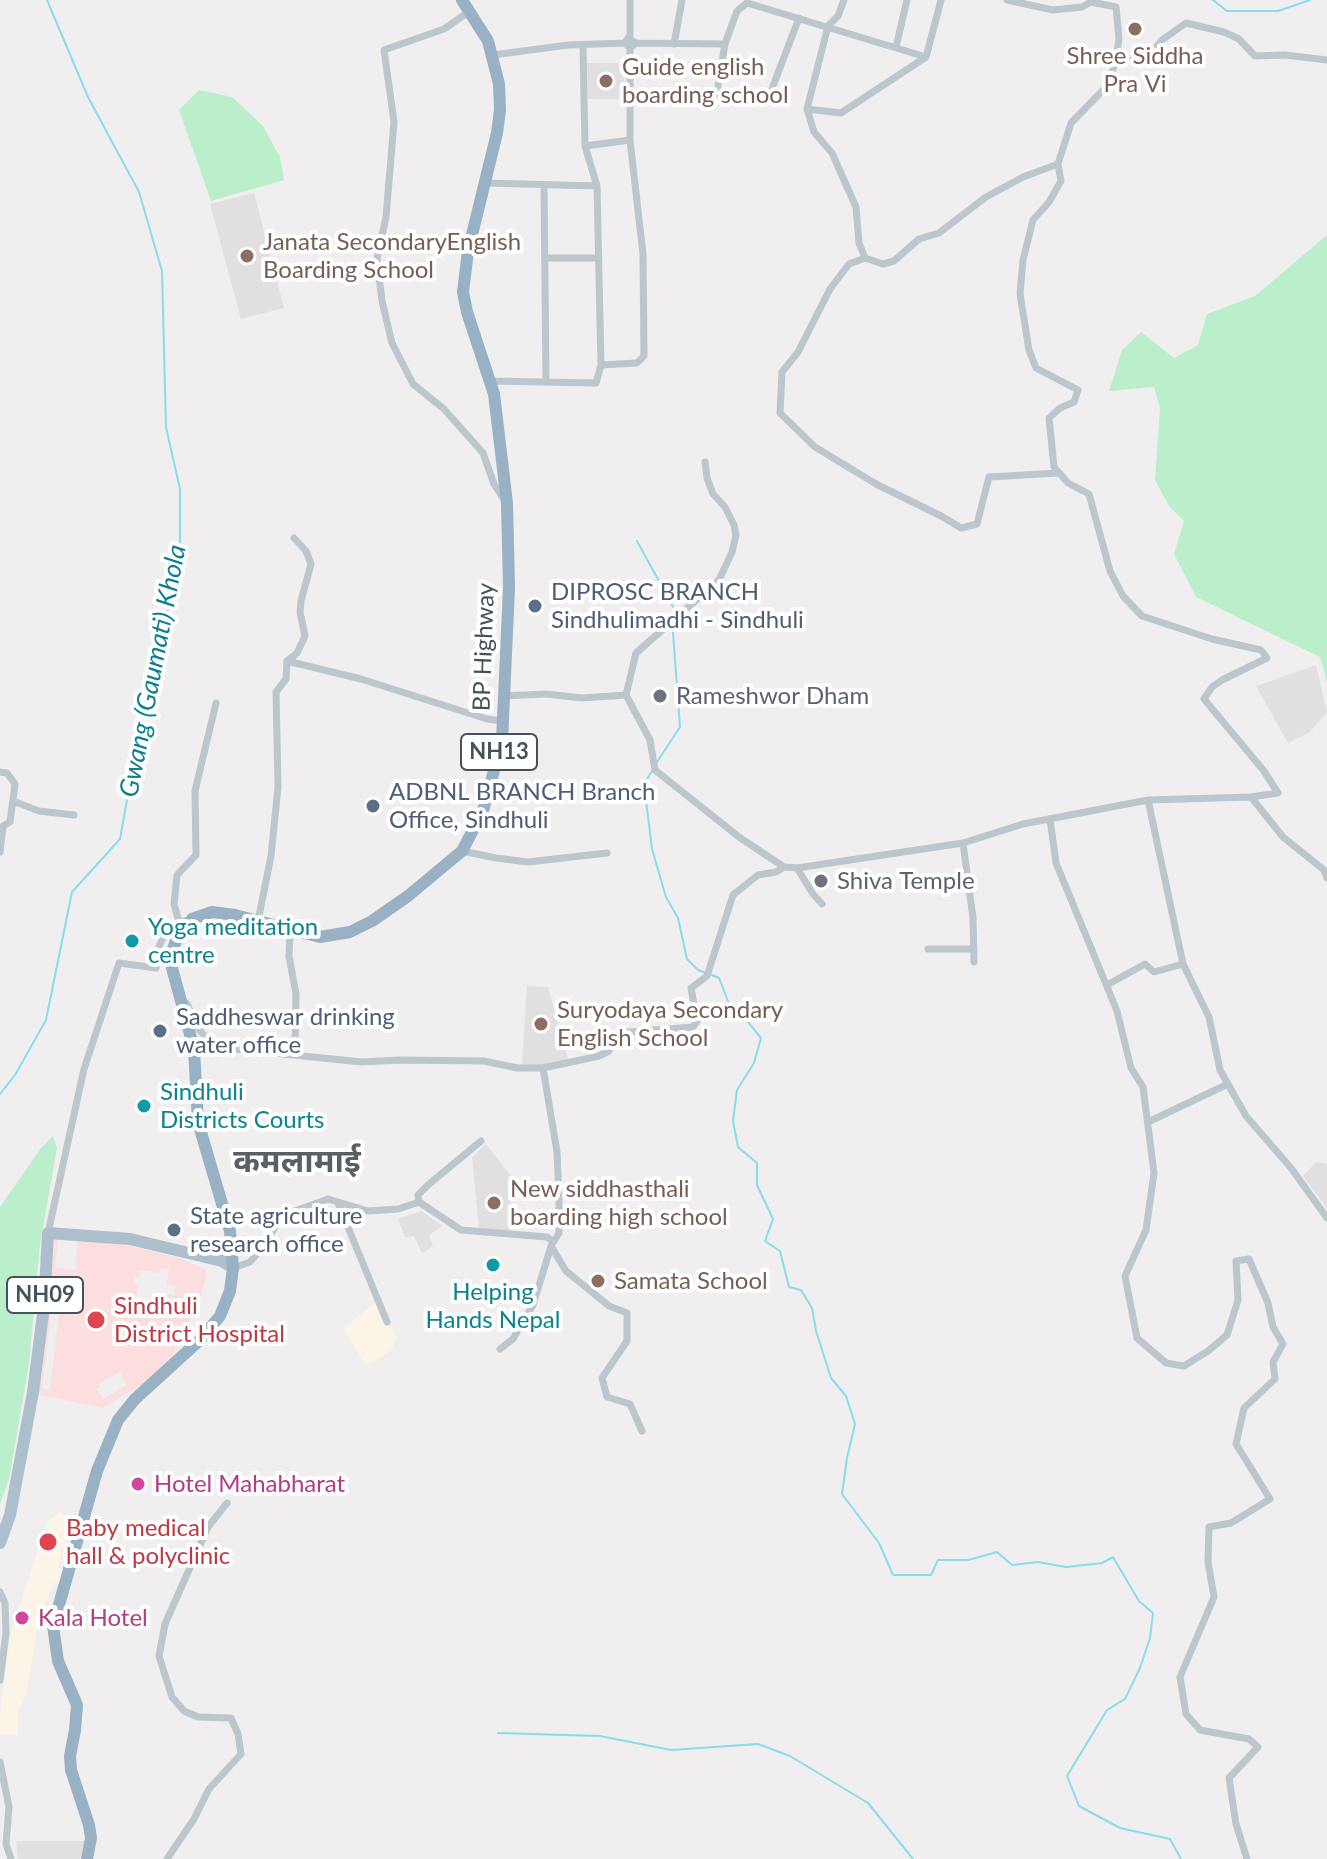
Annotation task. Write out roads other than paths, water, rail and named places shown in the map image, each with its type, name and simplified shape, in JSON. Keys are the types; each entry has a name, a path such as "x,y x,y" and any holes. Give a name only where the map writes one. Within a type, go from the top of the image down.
{"highway":[{"name":"BP Highway","path":"186,920 212,912 320,937 357,930 408,896 462,851 483,811 502,741 509,588 507,503 490,381 463,292 468,251 500,110 493,55 466,5"},
{"path":"87,1859 91,1838 89,1825 71,1770 70,1756 77,1705 58,1661 53,1626 97,1471 118,1420 135,1399 201,1339 220,1316 230,1291 233,1268 230,1231 198,1122 194,1049 172,968 171,954 186,920"}],"main road":[{"path":"48,1233 130,1239 222,1261 233,1268"},
{"name":"NH09","path":"0,1543 10,1515 33,1392 46,1284 48,1233"}],"street":[{"path":"601,365 637,363 644,356 643,254 630,140 630,0"},
{"path":"674,44 682,0"},
{"path":"844,0 838,16 828,26 807,109 814,132 832,153 856,207 859,243 865,258"},
{"path":"896,47 907,0"},
{"path":"807,109 841,113 926,57 941,0"},
{"path":"705,462 713,494 725,507 734,525 736,535 732,552 719,580 636,653 626,695 650,740 655,770 739,837 784,867 797,868 963,843 1004,829 1148,800 1251,797 1278,793 1264,771 1204,699 1212,687 1222,680 1267,658 1261,650 1212,639 1142,616 1123,596 1110,571 1089,494 1068,483 1054,467 1049,418 1060,408 1074,402 1078,390 1036,368 1029,350 1020,294 1023,260 1033,220 1049,202 1061,181 1058,164 1071,123 1109,84 1119,39 1116,7 1091,2 1082,7 1053,10 1007,0"},
{"path":"717,92 725,44 743,2 926,57"},
{"path":"466,5 444,29 384,50 394,122 386,217 377,259 382,301 392,343 413,384 444,409 483,453 494,484 507,503"},
{"path":"631,92 770,94 799,18"},
{"path":"1116,59 1144,62 1162,40 1186,23 1239,39 1255,56 1285,55 1327,60"},
{"path":"493,55 557,46 725,44"},
{"path":"490,381 596,383 601,365 597,186 585,146 583,46"},
{"path":"585,146 630,140"},
{"path":"1058,164 1023,177 986,197 939,233 919,239 894,261 883,264 865,258 849,264 830,289 798,352 782,372 780,413 815,447 876,484 961,528 977,524 989,477 1059,473"},
{"path":"484,183 597,186"},
{"path":"544,186 546,382"},
{"path":"545,258 599,258"},
{"path":"257,921 271,856 278,787 276,692 286,679 287,661 297,653 305,636 300,612 311,564 306,551 294,538"},
{"path":"287,661 361,679 487,719 503,721"},
{"path":"503,696 546,694 582,698 626,695"},
{"path":"48,1233 84,1069 119,963 156,968 158,949 165,933 186,920 174,904 177,875 196,855 195,791 216,703"},
{"path":"468,754 495,765"},
{"path":"0,772 7,773 15,784 10,822 1,826 0,852"},
{"path":"1251,797 1283,837 1324,870 1327,878"},
{"path":"1148,800 1183,964 1209,1017 1220,1070 1246,1116 1291,1168 1327,1218"},
{"path":"13,801 39,811 74,815"},
{"path":"1050,819 1056,863 1117,1011 1131,1068 1143,1087 1154,1173 1146,1230 1125,1276 1137,1338 1166,1363 1184,1366 1208,1351 1227,1335 1238,1300 1236,1261 1249,1259 1268,1303 1273,1327 1283,1344 1273,1362 1275,1379 1244,1408 1236,1444 1270,1499 1231,1523 1209,1527 1208,1562 1214,1597 1180,1677 1186,1714 1200,1730 1249,1739 1258,1747 1229,1778 1236,1824 1247,1859"},
{"path":"963,843 974,962"},
{"path":"462,851 528,862 607,853"},
{"path":"182,1000 187,1004 197,1027 214,1047 362,1062 484,1061 517,1068 543,1068 599,1056 609,1051 612,1038 617,1033 693,1027 697,1021 691,988 707,976 733,895 758,875 776,872 784,867"},
{"path":"797,868 822,904"},
{"path":"290,930 289,956 296,994 295,1055"},
{"path":"928,949 974,949"},
{"path":"1107,985 1145,964 1154,972 1183,964"},
{"path":"500,1349 513,1339 533,1305 552,1244 559,1233 557,1152 543,1068"},
{"path":"1148,1122 1228,1084"},
{"path":"481,1141 428,1185 418,1195 419,1202 461,1230 547,1237 566,1271 609,1306 627,1313 627,1341 602,1378 607,1397 630,1404 642,1431"},
{"path":"233,1268 250,1262 265,1245 281,1216 328,1199 368,1211 398,1209 419,1202"},
{"path":"338,1203 387,1322"},
{"path":"167,1859 194,1819 209,1789 241,1754 238,1734 231,1718 198,1717 184,1711 172,1697 159,1656 165,1624 208,1527 227,1503"},
{"path":"0,1592 5,1603 6,1633 0,1680"},
{"path":"0,1762 9,1807 6,1844 11,1859"}],"waterway":[{"name":"Gwang (Gaumati) Khola","path":"0,1094 15,1075 46,1020 72,892 120,839 150,672 170,603 180,551 180,489 166,427 162,271 139,192 88,97 47,0"},
{"path":"1213,0 1227,11 1278,11 1310,0"},
{"path":"637,541 677,614"},
{"path":"657,762 680,727 673,632 677,620"},
{"path":"652,771 644,784 652,849 666,897 678,918 687,959 706,973"},
{"path":"712,975 719,978 731,1009 748,1022 761,1038 754,1063 737,1090 733,1121 738,1147 757,1163 757,1185 773,1219 765,1241 780,1251 789,1287 801,1290 812,1308 831,1378 846,1396 855,1424 842,1494 879,1543 893,1575 931,1575 938,1560 968,1560 997,1552 1012,1565 1038,1562 1066,1567 1102,1563 1113,1557 1139,1601 1153,1613 1150,1638 1125,1699 1107,1710 1067,1776 1079,1806 1120,1828 1170,1839 1181,1859"},
{"path":"498,1733 600,1736 671,1750 758,1744 790,1756 868,1803 913,1859"}],"place":[{"name":"Shree Siddha Pra Vi","path":"1135,29"},
{"name":"Guide english boarding school","path":"606,81"},
{"name":"Janata SecondaryEnglish Boarding School","path":"247,256"},
{"name":"DIPROSC BRANCH Sindhulimadhi - Sindhuli","path":"535,606"},
{"name":"Rameshwor Dham","path":"660,696"},
{"name":"ADBNL BRANCH Branch Office, Sindhuli","path":"373,806"},
{"name":"Shiva Temple","path":"821,881"},
{"name":"Yoga meditation centre","path":"132,941"},
{"name":"Suryodaya Secondary English School","path":"541,1024"},
{"name":"Saddheswar drinking water office","path":"160,1031"},
{"name":"Sindhuli Districts Courts","path":"144,1106"},
{"name":"New siddhasthali boarding high school","path":"494,1203"},
{"name":"State agriculture research office","path":"174,1230"},
{"name":"Helping Hands Nepal","path":"493,1265"},
{"name":"Samata School","path":"598,1281"},
{"name":"Sindhuli District Hospital","path":"96,1320"},
{"name":"Hotel Mahabharat","path":"138,1484"},
{"name":"Baby medical hall & polyclinic","path":"48,1542"},
{"name":"Kala Hotel","path":"22,1618"}],"district":[{"name":"कमलामाई","path":"297,1162"}]}
